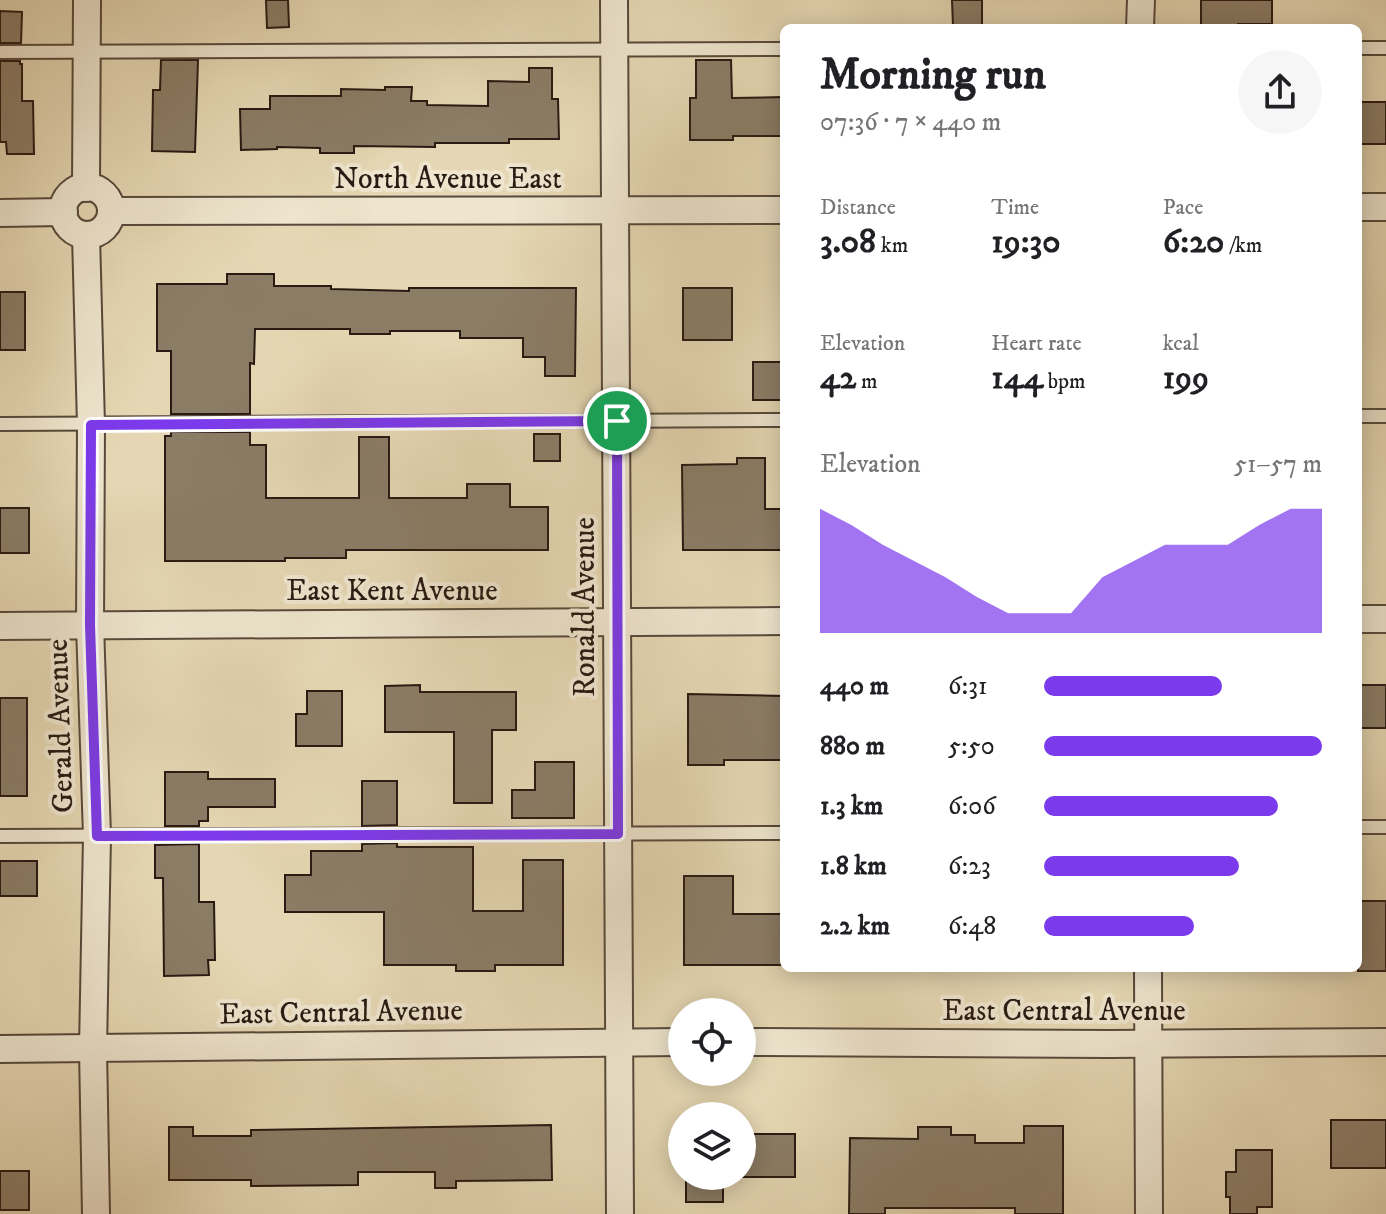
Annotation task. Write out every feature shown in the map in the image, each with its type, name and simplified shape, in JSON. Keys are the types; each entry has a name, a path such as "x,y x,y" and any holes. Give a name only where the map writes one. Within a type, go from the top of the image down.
{"street":[{"path":"86,188 87,0"},
{"name":"Ronald Avenue","path":"614,0 620,1214"},
{"path":"1140,24 1141,0"},
{"path":"86,188 104,194 111,211 105,228 86,235 68,226 64,212 70,195 86,188"},
{"path":"1362,207 1386,207"},
{"name":"North Avenue East","path":"111,211 780,210"},
{"path":"0,213 64,212"},
{"name":"Gerald Avenue","path":"86,235 91,425 90,625 97,836 93,1049 96,1214"},
{"path":"1362,619 1386,619"},
{"name":"East Kent Avenue","path":"0,626 780,621"},
{"path":"1148,972 1149,1214"},
{"name":"East Central Avenue","path":"0,1049 668,1042"},
{"name":"East Central Avenue","path":"756,1042 1386,1042"}],"lane":[{"path":"1362,48 1386,48"},
{"path":"0,52 780,49"},
{"path":"1362,416 1386,416"},
{"path":"0,424 780,420"},
{"path":"1362,827 1386,827"},
{"path":"0,836 780,833"}],"building":[{"path":"266,0 288,0 289,27 267,28"},
{"path":"952,0 982,0 982,24 953,24"},
{"path":"1201,0 1272,0 1272,24 1201,24"},
{"path":"0,11 22,12 21,43 0,43"},
{"path":"161,60 198,60 195,152 152,151 153,90 160,90"},
{"path":"696,60 731,60 732,98 780,97 780,136 690,140 690,98 696,98"},
{"path":"0,61 20,61 22,64 22,101 33,101 34,154 7,154 6,142 0,142"},
{"path":"529,68 552,68 552,99 558,99 559,139 435,143 435,147 354,146 354,153 320,153 320,148 241,150 240,109 270,109 270,96 341,96 341,89 412,87 411,101 427,101 427,105 488,106 488,81 529,82"},
{"path":"1362,102 1386,102 1386,144 1362,144"},
{"path":"227,274 274,274 274,286 331,286 331,289 576,288 575,376 545,376 545,357 523,357 523,338 460,338 460,331 350,334 350,329 255,329 254,364 250,363 250,414 171,414 171,351 157,351 157,284 227,284"},
{"path":"683,288 732,288 732,340 683,340"},
{"path":"0,292 25,292 25,350 0,350"},
{"path":"753,362 780,362 780,400 753,400"},
{"path":"171,432 250,432 250,445 266,445 266,498 359,498 359,437 389,437 389,498 467,498 467,484 510,484 510,507 548,507 548,550 346,550 346,558 165,561 165,436 171,436"},
{"path":"534,434 560,434 560,461 534,461"},
{"path":"737,458 765,458 765,509 780,509 780,550 683,550 682,465 737,464"},
{"path":"0,508 29,508 29,553 0,553"},
{"path":"420,685 420,692 516,692 516,730 492,730 492,803 454,803 454,732 385,732 385,686"},
{"path":"1362,685 1386,685 1386,728 1362,728"},
{"path":"307,691 342,691 342,746 296,746 296,714 307,714"},
{"path":"688,694 780,696 780,760 724,760 724,765 688,765"},
{"path":"0,698 27,698 27,796 0,796"},
{"path":"535,762 574,762 574,818 512,818 512,790 535,790"},
{"path":"165,772 208,772 208,779 275,779 275,807 208,807 208,821 199,821 199,826 165,826"},
{"path":"362,781 397,781 397,825 362,826"},
{"path":"397,843 397,847 473,847 473,911 523,911 523,860 563,860 563,965 495,965 495,971 456,971 456,965 384,965 384,912 285,912 285,875 311,875 311,851 362,851 362,844"},
{"path":"199,844 199,902 214,902 215,960 208,960 209,975 164,976 163,878 155,878 155,845"},
{"path":"0,861 37,861 37,896 0,896"},
{"path":"684,876 733,876 733,914 780,914 780,965 684,965"},
{"path":"1362,901 1386,901 1386,971 1362,971"},
{"path":"1331,1120 1386,1120 1386,1168 1331,1168"},
{"path":"551,1125 552,1180 456,1181 456,1188 435,1188 435,1172 358,1172 358,1185 251,1186 251,1180 169,1180 169,1127 193,1127 193,1136 251,1136 251,1130"},
{"path":"1024,1126 1063,1126 1063,1214 1015,1214 1015,1208 885,1208 885,1214 849,1214 850,1138 918,1139 918,1127 951,1127 951,1135 975,1135 975,1143 1024,1143"},
{"path":"756,1134 795,1134 795,1177 756,1177"},
{"path":"1236,1150 1272,1150 1272,1207 1257,1207 1257,1214 1230,1214 1226,1172 1236,1172"},
{"path":"0,1171 29,1171 29,1210 0,1210"},
{"path":"686,1190 723,1190 723,1202 686,1202"}],"route":[{"path":"617,421 618,834 97,836 90,625 91,425 617,421"}]}
